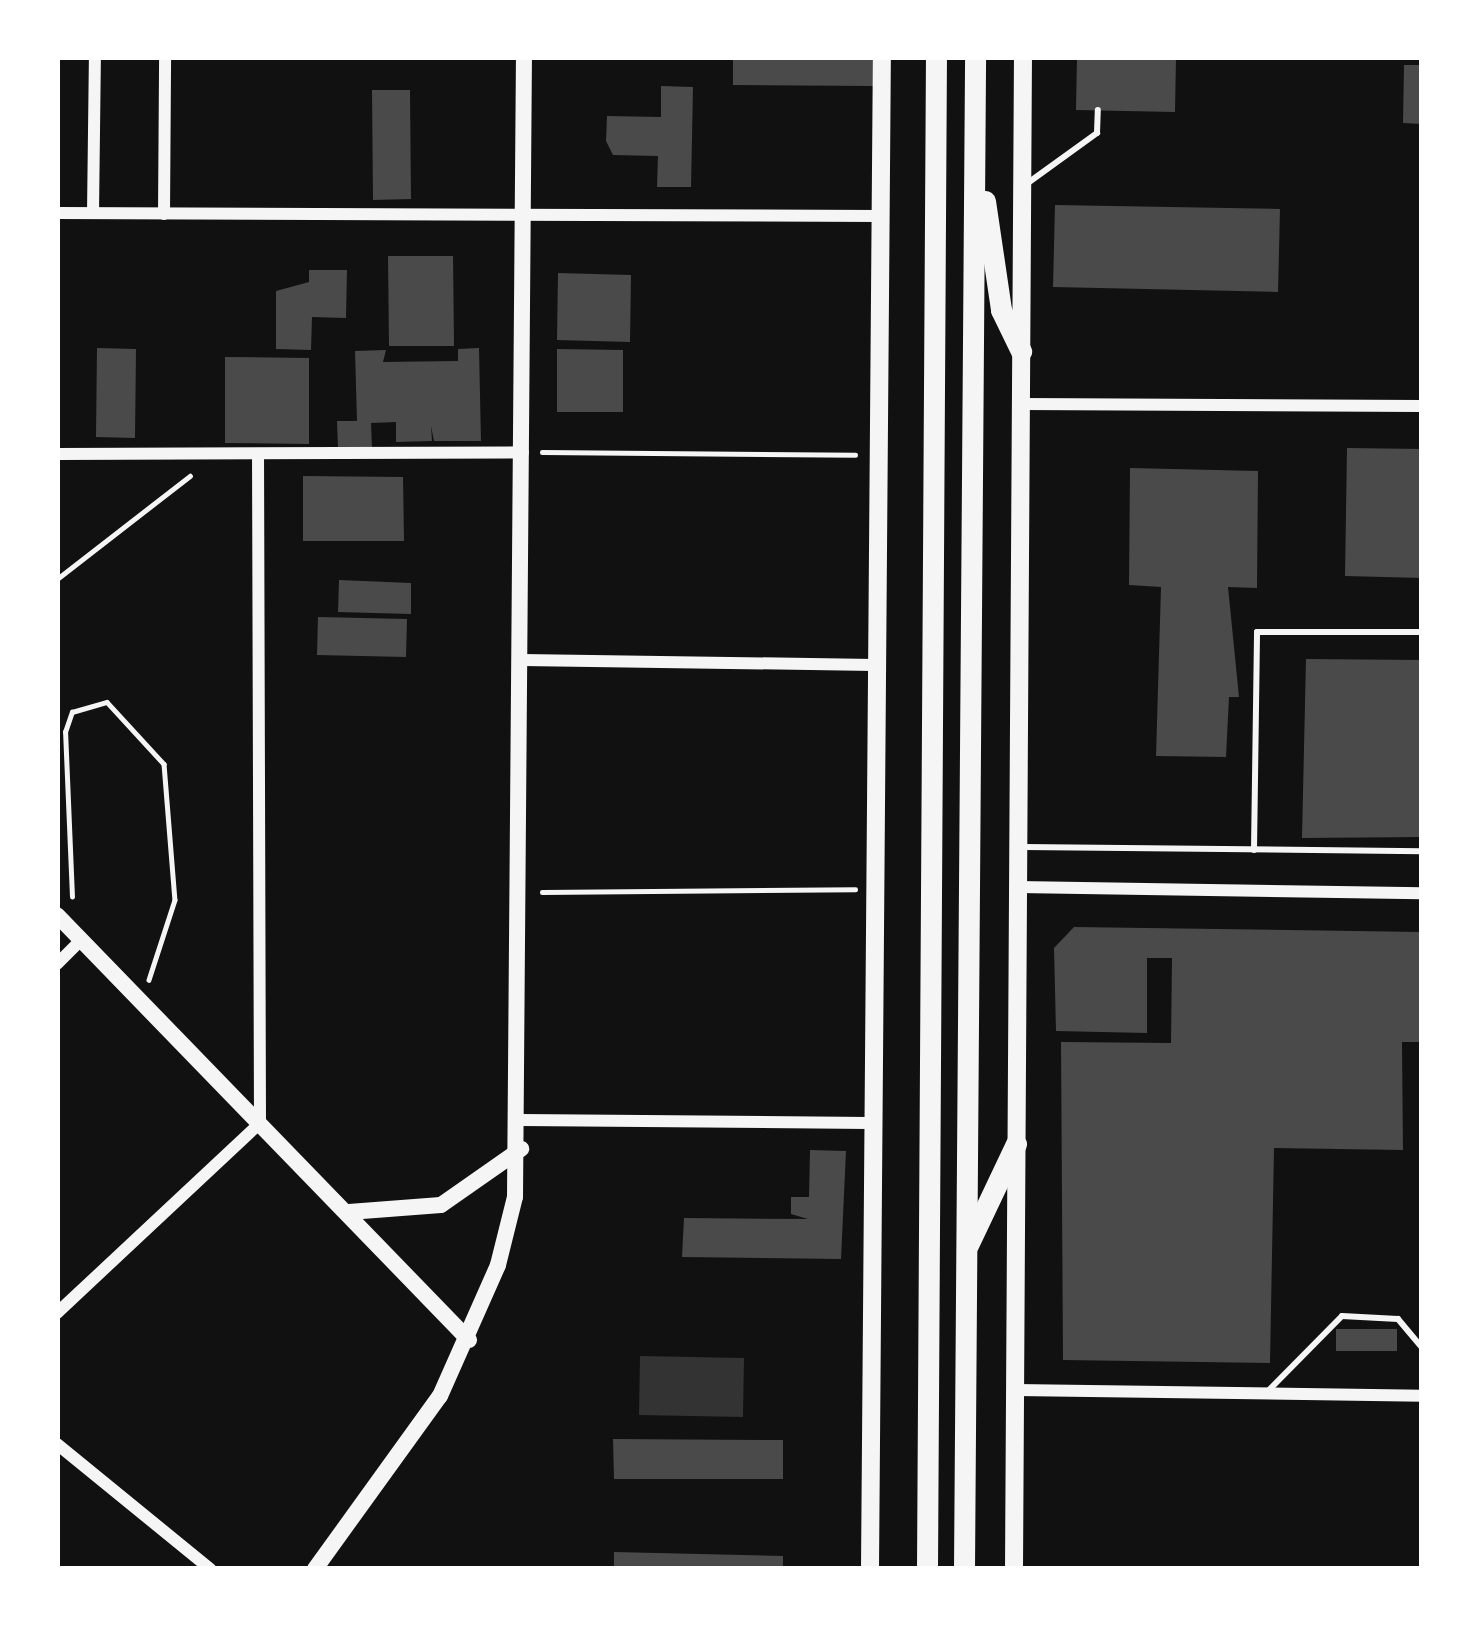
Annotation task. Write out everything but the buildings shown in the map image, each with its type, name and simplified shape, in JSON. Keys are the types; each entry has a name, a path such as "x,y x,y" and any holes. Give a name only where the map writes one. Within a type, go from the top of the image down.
{"main road":[{"path":"870,1569 872,455 882,57"},
{"path":"927,1569 936,57"},
{"path":"964,1569 975,57"},
{"path":"1014,1569 1023,57"},
{"path":"974,123 1001,310 1021,351"},
{"path":"965,1251 1016,1144"}],"street":[{"path":"93,213 95,57"},
{"path":"164,214 165,57"},
{"path":"315,1569 469,1340 498,1265 520,1149 524,57"},
{"path":"57,213 881,216"},
{"path":"1021,404 1422,406"},
{"path":"57,454 523,452"},
{"path":"57,1313 260,1123 258,455"},
{"path":"522,660 874,665"},
{"path":"1018,887 1422,892"},
{"path":"57,915 469,1340"},
{"path":"57,964 80,940"},
{"path":"521,1120 869,1123"},
{"path":"348,1211 441,1205 520,1149"},
{"path":"1015,1390 1422,1396"},
{"path":"57,1444 210,1569"}],"lane":[{"path":"1022,187 1097,133 1098,110"},
{"path":"1254,850 1257,632 1422,632"},
{"path":"1018,848 1422,851"},
{"path":"1265,1393 1342,1316 1398,1319 1422,1348"}],"path":[{"path":"523,452 872,455"},
{"path":"57,579 208,461"},
{"path":"57,892 73,909 64,732 72,712 106,702 164,764 175,900 147,985"},
{"path":"521,892 872,889"},
{"path":"133,971 162,1001"}],"shaded area":[{"path":"640,1356 744,1358 743,1417 639,1415"}]}
